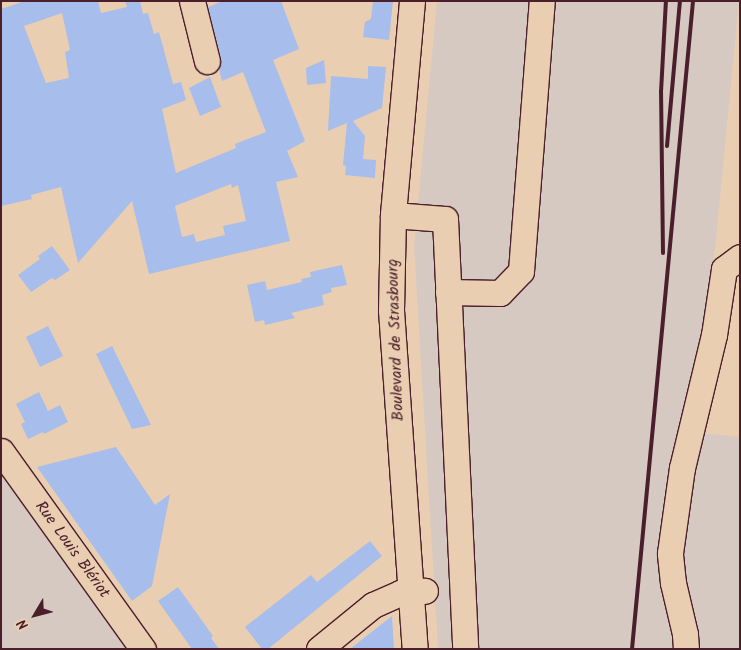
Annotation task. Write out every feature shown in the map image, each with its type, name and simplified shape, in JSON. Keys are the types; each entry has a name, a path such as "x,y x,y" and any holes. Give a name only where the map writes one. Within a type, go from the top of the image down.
{"street":[{"path":"192,1 207,61"},
{"name":"Boulevard de Strasbourg","path":"412,1 393,215 391,310 418,591 416,649"},
{"path":"448,292 500,293 521,271 542,1"},
{"path":"393,215 445,219 465,649"},
{"path":"686,649 685,634 673,583 672,544 682,468 714,335 724,269 740,257"},
{"name":"Rue Louis Blériot","path":"1,451 143,649"},
{"path":"319,649 373,605 400,593 418,591"}],"shaded area":[{"path":"437,1 739,1 716,240 704,333 683,431 740,437 740,649 438,649 414,246"},
{"path":"1,446 147,649 1,649"}],"building":[{"path":"25,1 98,1 101,13 127,7 125,1 140,1 143,14 148,13 154,34 159,32 173,84 181,82 186,100 162,109 176,173 236,148 235,144 266,132 243,72 222,81 219,69 221,58 208,7 223,1 281,1 299,49 273,60 305,141 287,151 298,177 276,182 290,241 149,274 132,201 78,263 61,187 31,195 32,199 1,206 1,9","holes":["62,13 70,50 65,52 69,78 46,83 24,26","231,184 232,188 238,185 246,221 223,226 225,235 196,242 194,234 182,237 175,206"]},
{"path":"373,1 393,1 389,40 363,37 365,22 371,19"},
{"path":"324,60 326,83 307,85 306,68"},
{"path":"368,66 386,67 382,108 353,121 365,136 363,159 376,160 375,178 345,175 346,166 343,165 347,123 328,131 331,76 368,79"},
{"path":"210,77 221,107 200,116 189,88"},
{"path":"52,246 70,270 55,280 52,278 31,292 18,275 40,259 38,256"},
{"path":"342,265 347,285 331,288 332,292 322,295 324,305 291,313 295,318 265,325 264,320 255,322 247,285 265,281 267,290 302,282 301,279 311,277 310,272"},
{"path":"48,326 63,356 40,367 26,337"},
{"path":"112,346 151,425 132,429 96,354"},
{"path":"39,392 48,411 60,405 68,422 44,434 43,432 28,439 21,424 25,422 16,404"},
{"path":"116,447 155,505 170,494 152,586 132,601 37,467"},
{"path":"370,541 382,556 268,649 262,649 245,627 311,575 317,582"},
{"path":"178,587 213,636 211,638 219,649 192,649 158,601"},
{"path":"392,616 394,649 350,649"}],"railway":[{"path":"663,253 661,92 666,1"},
{"path":"667,146 680,1"},
{"path":"632,649 693,1"}]}
